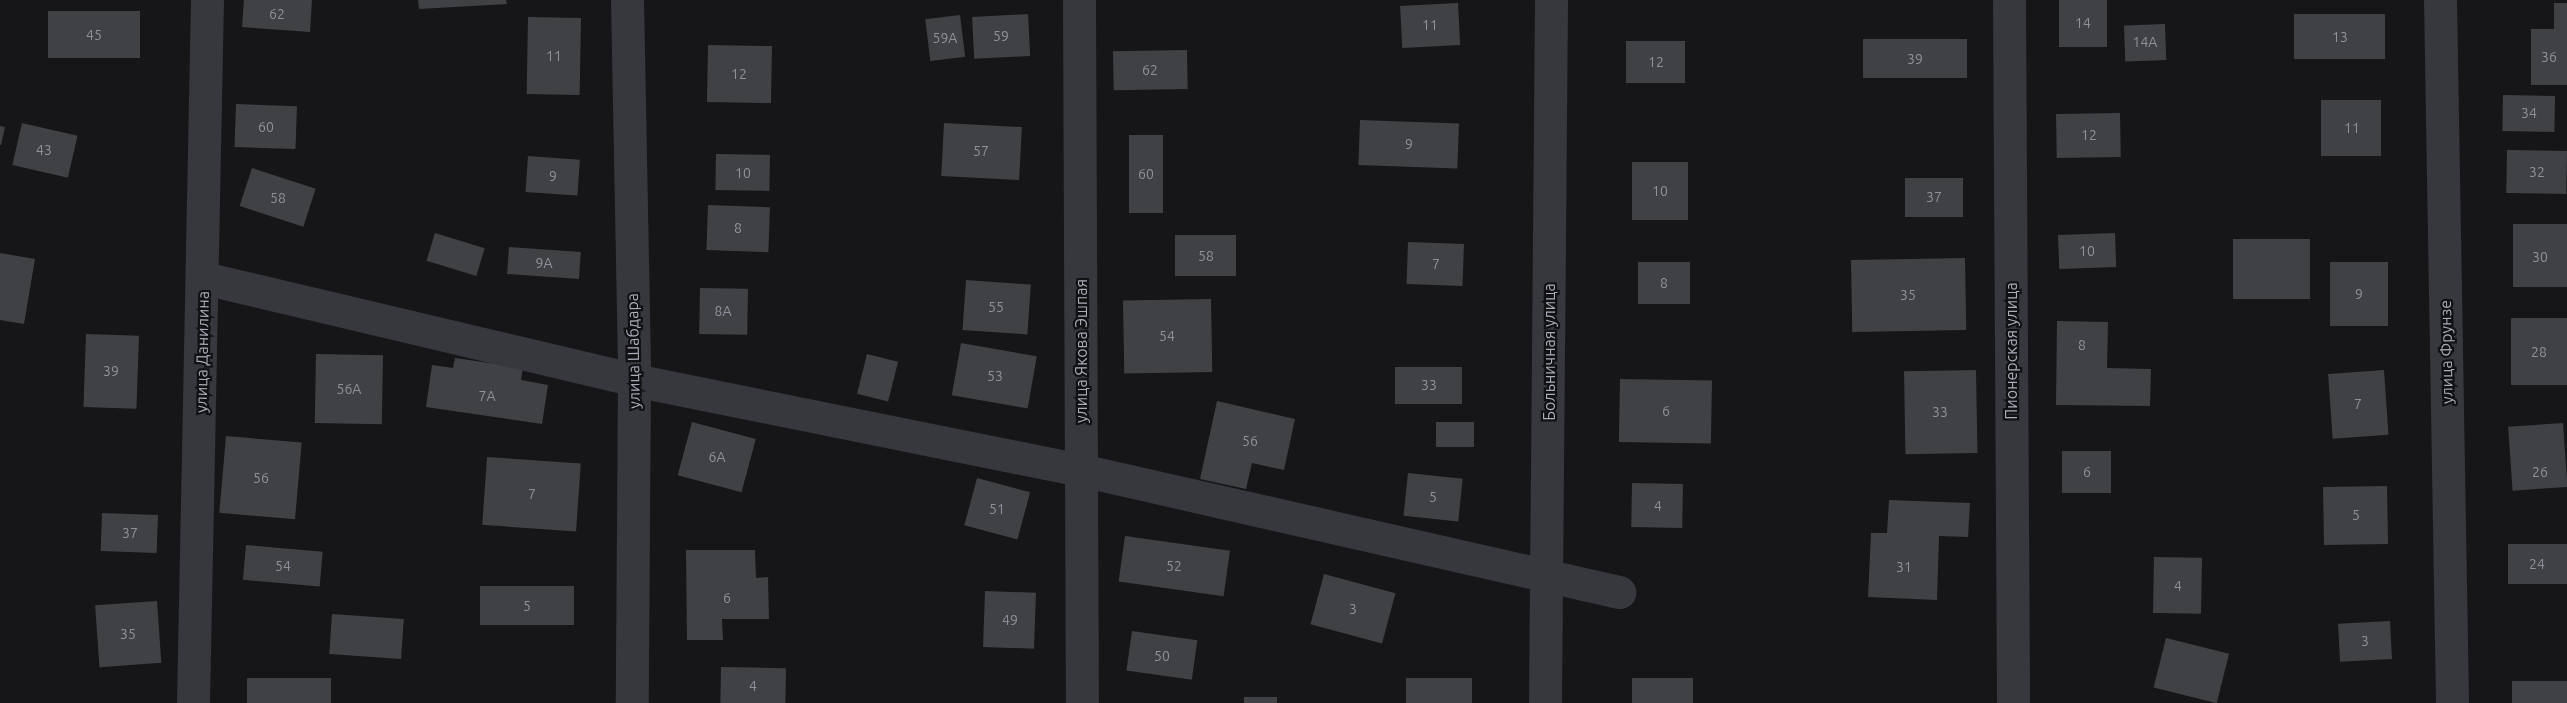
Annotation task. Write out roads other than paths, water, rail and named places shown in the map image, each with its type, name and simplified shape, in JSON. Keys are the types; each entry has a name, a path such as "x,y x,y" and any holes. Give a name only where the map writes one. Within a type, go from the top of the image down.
{"street":[{"name":"улица Данилина","path":"193,703 204,278 207,0"},
{"name":"улица Шабдара","path":"627,0 634,380 632,703"},
{"name":"улица Якова Эшпая","path":"1079,0 1082,703"},
{"name":"Больничная улица","path":"1545,703 1551,0"},
{"name":"Пионерская улица","path":"2009,0 2013,703"},
{"name":"улица Фрунзе","path":"2440,0 2452,703"},
{"path":"204,278 634,380 1081,470 1619,592"}]}
